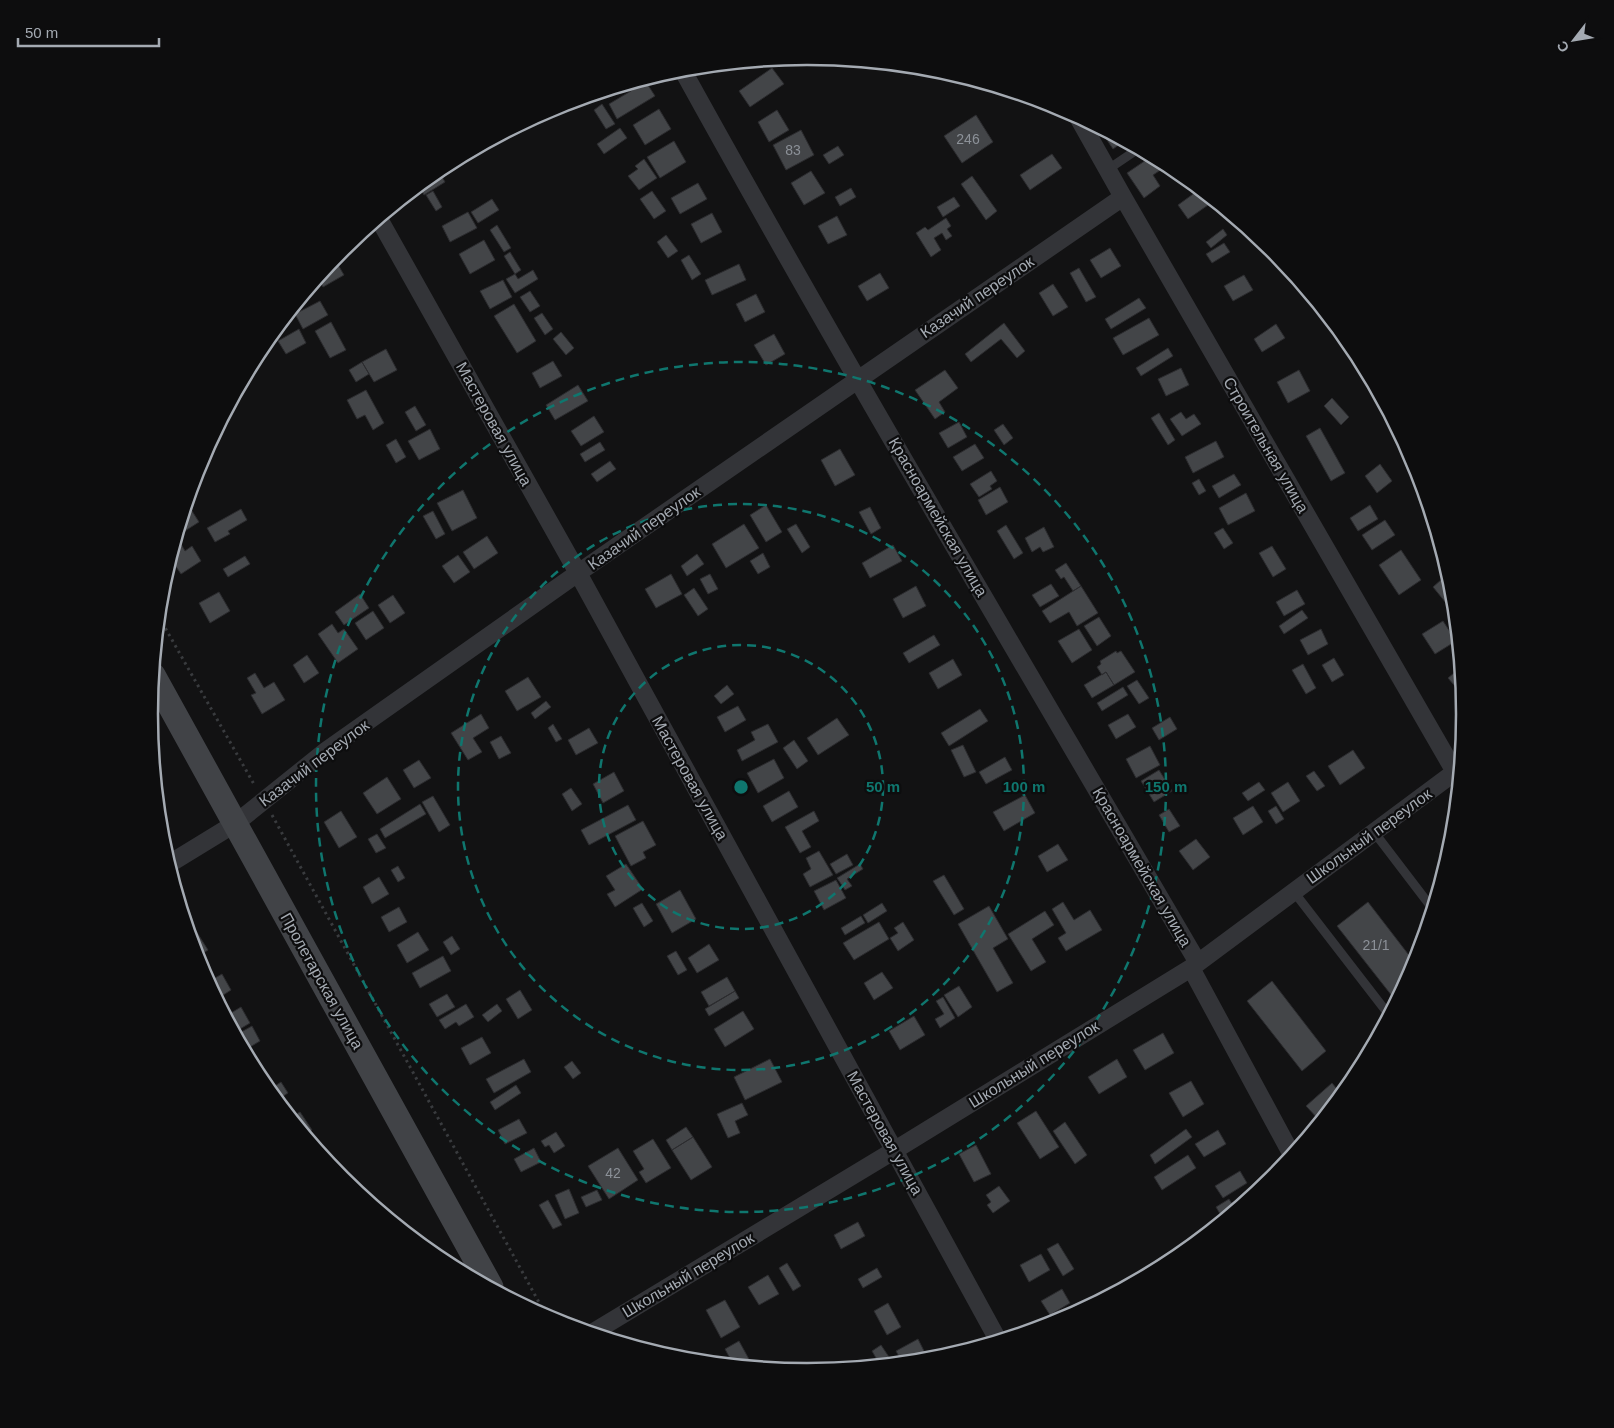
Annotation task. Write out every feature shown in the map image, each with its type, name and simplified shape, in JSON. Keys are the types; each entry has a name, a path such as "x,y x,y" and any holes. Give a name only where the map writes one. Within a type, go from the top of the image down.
{"street":[{"name":"Красноармейская улица","path":"686,76 754,199 1195,965 1289,1148"},
{"name":"Строительная улица","path":"1084,127 1454,766"},
{"name":"Казачий переулок","path":"175,860 236,823 327,750 578,573 1123,197"},
{"name":"Мастеровая улица","path":"382,223 578,573 995,1335"},
{"name":"Пролетарская улица","path":"159,685 486,1278"},
{"name":"Школьный переулок","path":"598,1329 895,1150 1195,965 1453,774"}],"lane":[{"path":"1108,170 1133,153"},
{"path":"1374,832 1428,903"},
{"path":"1294,892 1384,1010"}],"path":[{"path":"164,627 264,801 539,1305"}],"building":[{"path":"772,68 784,84 750,107 739,91"},
{"path":"648,85 655,96 617,119 609,104 636,88"},
{"path":"602,104 615,124 606,129 594,110"},
{"path":"659,109 671,129 645,145 633,125"},
{"path":"777,110 789,130 769,142 758,122"},
{"path":"976,115 993,142 962,163 944,136"},
{"path":"620,128 627,138 604,154 597,144"},
{"path":"801,130 814,155 786,170 773,145"},
{"path":"1106,138 1119,145 1113,149"},
{"path":"674,141 686,162 660,178 647,157"},
{"path":"838,146 844,155 829,164 823,155"},
{"path":"1052,154 1062,168 1030,190 1020,175"},
{"path":"644,159 657,178 639,190 628,176 638,169 635,166"},
{"path":"1146,160 1161,170 1153,175 1160,186 1144,198 1127,173"},
{"path":"811,171 825,193 804,205 791,183"},
{"path":"972,176 997,211 986,220 961,184"},
{"path":"442,177 445,182 424,195 422,192"},
{"path":"698,183 707,199 680,214 671,198"},
{"path":"851,188 856,197 840,206 835,197"},
{"path":"433,191 442,207 436,211 426,195"},
{"path":"652,191 666,211 654,219 640,199"},
{"path":"1194,193 1209,205 1188,219 1178,205"},
{"path":"954,197 960,206 943,217 937,207"},
{"path":"492,199 499,210 478,223 471,212"},
{"path":"468,212 477,228 450,242 442,226"},
{"path":"712,213 722,232 701,243 691,224"},
{"path":"837,216 847,235 828,244 818,226"},
{"path":"946,218 951,226 947,229 952,236 946,240 942,233 934,238 941,250 931,257 916,233 925,227 928,230"},
{"path":"497,225 511,248 504,252 490,230"},
{"path":"1223,229 1227,235 1211,248 1206,242"},
{"path":"666,235 678,251 668,258 657,242"},
{"path":"484,240 495,260 470,274 459,254"},
{"path":"1224,243 1230,252 1212,263 1206,254"},
{"path":"1110,248 1121,266 1101,278 1090,260"},
{"path":"510,252 521,270 515,274 504,256"},
{"path":"689,255 701,274 692,280 681,260"},
{"path":"739,264 746,280 712,295 705,280"},
{"path":"338,265 344,275 323,287 321,284"},
{"path":"1079,268 1096,297 1086,302 1070,273"},
{"path":"533,270 538,279 515,293 506,279 515,274 518,279"},
{"path":"880,273 889,288 867,301 858,286"},
{"path":"1244,275 1253,290 1233,301 1224,286"},
{"path":"503,280 512,297 490,309 480,291"},
{"path":"1053,284 1068,307 1053,316 1039,293"},
{"path":"530,291 540,306 530,312 520,297"},
{"path":"756,294 765,312 745,322 736,304"},
{"path":"1139,298 1146,308 1111,329 1105,319"},
{"path":"320,301 328,315 303,329 295,315"},
{"path":"514,304 536,341 517,353 494,316"},
{"path":"542,313 553,329 545,335 534,318"},
{"path":"1149,318 1159,335 1123,355 1113,338"},
{"path":"331,322 346,350 330,358 315,331"},
{"path":"1004,323 1025,351 1017,358 1001,339 971,362 965,354"},
{"path":"1276,324 1285,338 1262,352 1254,339"},
{"path":"299,329 306,343 286,354 278,341"},
{"path":"561,332 574,348 566,355 553,339"},
{"path":"774,334 785,354 766,365 754,345"},
{"path":"1168,348 1173,356 1141,376 1136,368"},
{"path":"386,349 397,370 374,382 362,362"},
{"path":"553,361 562,376 540,388 532,373"},
{"path":"362,362 369,374 356,382 349,370"},
{"path":"1181,368 1189,385 1166,396 1158,379"},
{"path":"945,370 958,388 939,402 945,412 935,419 915,390"},
{"path":"1299,370 1310,391 1288,403 1277,382"},
{"path":"578,385 588,401 555,420 546,405"},
{"path":"366,390 384,423 373,430 365,415 357,419 347,400"},
{"path":"1332,398 1349,417 1341,425 1324,406"},
{"path":"415,406 426,425 416,431 405,412"},
{"path":"1181,412 1186,419 1194,414 1201,424 1182,436 1170,419"},
{"path":"1159,413 1175,440 1168,445 1151,418"},
{"path":"594,416 604,432 581,446 571,431"},
{"path":"959,422 967,437 948,448 939,433"},
{"path":"1003,424 1013,438 1004,445 994,430"},
{"path":"1320,428 1345,473 1331,481 1306,436"},
{"path":"430,429 440,449 419,460 408,441"},
{"path":"396,439 406,457 396,463 386,445"},
{"path":"1216,441 1224,457 1193,473 1185,457"},
{"path":"600,442 605,450 585,462 580,454"},
{"path":"975,444 984,458 962,471 953,457"},
{"path":"840,449 855,475 835,486 821,460"},
{"path":"610,461 616,469 597,482 591,474"},
{"path":"1380,464 1392,481 1377,493 1365,476"},
{"path":"991,471 997,481 990,486 992,489 979,497 970,484"},
{"path":"1234,474 1241,485 1219,498 1212,486"},
{"path":"1199,479 1206,491 1199,495 1192,483"},
{"path":"1000,487 1008,502 986,515 978,500"},
{"path":"463,490 477,518 452,531 437,503"},
{"path":"1246,493 1255,511 1228,525 1219,508"},
{"path":"766,505 782,532 766,542 750,515"},
{"path":"1370,505 1378,519 1358,531 1350,518"},
{"path":"870,507 881,528 871,534 859,512"},
{"path":"241,509 247,520 228,531 230,534 215,542 207,528"},
{"path":"192,511 199,522 184,531 190,512"},
{"path":"433,511 445,534 436,539 423,516"},
{"path":"1385,520 1395,535 1372,550 1362,535"},
{"path":"744,524 759,548 726,568 712,544"},
{"path":"796,524 810,547 802,553 787,529"},
{"path":"1006,525 1023,553 1014,559 997,531"},
{"path":"1044,527 1054,547 1043,552 1040,547 1032,552 1025,538"},
{"path":"1223,528 1233,543 1224,549 1214,533"},
{"path":"487,536 498,553 474,569 463,552"},
{"path":"181,544 185,551 192,546 201,561 181,574 175,566"},
{"path":"893,545 902,561 870,578 862,563"},
{"path":"1272,546 1286,569 1273,577 1259,553"},
{"path":"1401,550 1421,580 1399,595 1379,565"},
{"path":"763,553 770,567 758,574 750,561"},
{"path":"697,554 704,564 687,576 681,566"},
{"path":"458,555 470,572 454,583 442,566"},
{"path":"245,556 250,564 228,577 223,569"},
{"path":"1066,563 1081,586 1073,591 1064,577 1061,579 1055,570"},
{"path":"671,574 682,594 656,608 645,589"},
{"path":"710,574 718,589 708,594 700,579"},
{"path":"1442,579 1446,603 1433,587"},
{"path":"1051,584 1059,596 1040,607 1032,595"},
{"path":"916,586 926,606 903,618 893,599"},
{"path":"1081,586 1098,613 1077,626 1069,612 1050,623 1042,611"},
{"path":"694,588 708,609 698,616 684,595"},
{"path":"1297,590 1305,604 1284,616 1276,602"},
{"path":"219,592 230,611 210,623 199,603"},
{"path":"360,594 369,608 344,625 335,612"},
{"path":"393,595 405,613 390,623 378,605"},
{"path":"1302,610 1308,618 1284,634 1279,626"},
{"path":"373,611 384,628 366,640 355,623"},
{"path":"1099,617 1111,636 1097,646 1084,626"},
{"path":"1443,621 1450,632 1452,644 1435,654 1422,634"},
{"path":"332,624 338,633 344,629 358,649 338,663 318,634"},
{"path":"1079,629 1092,650 1072,663 1058,641"},
{"path":"1321,629 1328,644 1308,655 1300,640"},
{"path":"934,635 940,645 909,663 903,653"},
{"path":"1116,651 1117,653 1121,651 1135,672 1114,685 1106,672 1102,675 1097,667 1101,664 1100,661"},
{"path":"307,655 319,673 304,683 293,665"},
{"path":"1334,658 1344,675 1332,682 1322,665"},
{"path":"953,659 962,675 938,689 929,673"},
{"path":"1303,664 1316,688 1306,694 1292,670"},
{"path":"1106,672 1114,685 1092,698 1084,685"},
{"path":"1455,672 1455,687 1448,678"},
{"path":"255,673 264,688 274,682 285,700 262,714 251,695 256,693 247,678"},
{"path":"528,677 541,697 517,711 505,691"},
{"path":"1137,680 1149,698 1139,704 1127,686"},
{"path":"727,685 734,694 721,704 714,696"},
{"path":"1123,687 1128,695 1102,711 1097,703"},
{"path":"546,701 551,707 535,719 531,713"},
{"path":"738,706 746,720 725,732 717,717"},
{"path":"980,709 988,721 949,746 941,733"},
{"path":"481,714 489,728 473,738 482,752 468,760 451,733"},
{"path":"1128,714 1136,727 1116,739 1108,725"},
{"path":"1170,717 1177,729 1159,740 1152,728"},
{"path":"837,718 849,735 818,755 807,738"},
{"path":"553,724 562,739 556,742 548,728"},
{"path":"768,724 778,742 742,761 737,750 755,740 751,732"},
{"path":"589,728 598,743 576,755 568,740"},
{"path":"501,736 511,753 499,759 490,742"},
{"path":"794,740 808,761 797,769 783,748"},
{"path":"963,745 976,772 964,777 951,750"},
{"path":"1150,746 1160,765 1136,778 1126,759"},
{"path":"1353,750 1365,768 1340,785 1328,766"},
{"path":"1005,757 1012,770 986,784 979,772"},
{"path":"774,759 784,778 758,793 747,773"},
{"path":"419,760 431,778 414,788 403,770"},
{"path":"1159,770 1172,791 1154,802 1141,781"},
{"path":"1314,771 1325,786 1317,791 1306,776"},
{"path":"614,772 624,791 603,803 593,784"},
{"path":"387,777 401,799 377,814 363,793"},
{"path":"1259,782 1265,790 1248,801 1242,793"},
{"path":"1288,782 1300,801 1283,812 1271,793"},
{"path":"571,788 582,804 572,811 562,794"},
{"path":"789,791 798,807 772,822 763,806"},
{"path":"1025,795 1035,813 1004,831 993,812"},
{"path":"433,796 450,825 439,832 422,802"},
{"path":"420,804 426,814 385,838 380,829"},
{"path":"628,805 636,820 589,845 581,830"},
{"path":"1253,806 1263,822 1243,835 1233,818"},
{"path":"1276,806 1284,819 1276,824 1268,811"},
{"path":"1169,809 1180,826 1169,832 1159,815"},
{"path":"341,811 357,837 339,848 324,822"},
{"path":"814,811 819,821 802,831 811,847 800,853 785,827"},
{"path":"643,821 656,845 643,852 646,858 631,866 615,836"},
{"path":"377,834 386,848 376,853 368,839"},
{"path":"1196,839 1210,857 1193,870 1179,851"},
{"path":"1058,844 1068,860 1047,872 1038,856"},
{"path":"819,851 833,875 810,887 803,874 811,869 806,858"},
{"path":"847,854 853,865 836,874 830,864"},
{"path":"626,864 643,889 615,907 607,894 615,890 606,876"},
{"path":"860,864 863,869 847,879 852,886 845,890 837,878"},
{"path":"398,866 405,878 398,882 391,870"},
{"path":"944,875 964,909 954,915 933,881"},
{"path":"379,877 389,894 372,904 363,887"},
{"path":"836,880 846,898 824,910 814,891"},
{"path":"680,890 696,919 672,933 656,904"},
{"path":"1063,902 1074,920 1090,910 1102,930 1066,951 1058,938 1066,933 1052,909"},
{"path":"1368,902 1409,956 1392,995 1337,926"},
{"path":"642,903 653,921 644,927 633,908"},
{"path":"882,903 887,911 868,923 863,915"},
{"path":"989,906 1008,939 993,948 1013,983 997,992 958,924"},
{"path":"399,907 407,922 389,932 381,917"},
{"path":"1045,911 1054,925 1032,939 1046,962 1031,971 1008,934"},
{"path":"861,916 865,923 845,935 841,928"},
{"path":"879,922 889,939 854,960 843,943"},
{"path":"903,922 914,940 898,951 890,938 898,933 894,928"},
{"path":"195,931 208,950 203,953"},
{"path":"418,932 429,950 407,963 397,945"},
{"path":"452,936 460,949 451,955 443,942"},
{"path":"709,944 719,960 697,973 688,958"},
{"path":"676,951 687,970 678,975 667,956"},
{"path":"443,956 451,971 420,988 412,973"},
{"path":"882,972 893,988 874,1000 864,983"},
{"path":"222,974 231,990 222,995 215,978"},
{"path":"727,977 735,991 709,1006 701,992"},
{"path":"1272,981 1326,1051 1302,1071 1247,1001"},
{"path":"959,986 972,1007 958,1017 944,995"},
{"path":"520,990 532,1010 518,1019 506,999"},
{"path":"735,991 739,998 709,1016 705,1009"},
{"path":"447,994 455,1007 437,1017 429,1004"},
{"path":"943,997 955,1018 940,1028 935,1019 944,1014 936,1001"},
{"path":"466,1004 474,1017 459,1026 456,1022 445,1029 439,1020"},
{"path":"497,1004 502,1011 488,1022 482,1015"},
{"path":"241,1007 250,1023 240,1029 231,1013"},
{"path":"743,1011 754,1029 725,1047 714,1029"},
{"path":"914,1016 925,1035 900,1050 889,1031"},
{"path":"252,1026 260,1041 250,1047 242,1032"},
{"path":"1163,1033 1174,1053 1145,1070 1133,1050"},
{"path":"482,1037 491,1053 470,1065 461,1048"},
{"path":"524,1059 531,1072 494,1093 486,1079"},
{"path":"770,1059 782,1082 745,1100 734,1077"},
{"path":"1117,1059 1127,1077 1099,1094 1088,1077"},
{"path":"572,1061 581,1073 573,1079 564,1067"},
{"path":"1191,1081 1204,1104 1183,1117 1169,1093"},
{"path":"281,1082 288,1093 283,1096 275,1086"},
{"path":"1332,1083 1337,1089 1316,1117 1306,1106"},
{"path":"516,1085 521,1093 495,1110 490,1102"},
{"path":"742,1103 748,1115 735,1121 740,1133 728,1138 717,1114"},
{"path":"1036,1111 1059,1147 1040,1159 1017,1123"},
{"path":"300,1112 312,1130 310,1131 296,1114"},
{"path":"519,1119 527,1133 505,1144 498,1130"},
{"path":"1065,1122 1087,1155 1075,1164 1053,1131"},
{"path":"686,1127 693,1137 672,1150 666,1140"},
{"path":"1186,1129 1192,1137 1155,1164 1150,1155"},
{"path":"1218,1130 1226,1144 1204,1157 1195,1144"},
{"path":"556,1132 565,1146 554,1153 549,1145 545,1147 541,1141"},
{"path":"693,1137 712,1167 691,1180 672,1150"},
{"path":"653,1139 671,1168 646,1183 639,1172 644,1169 633,1151"},
{"path":"976,1145 991,1174 974,1182 959,1154"},
{"path":"534,1148 541,1162 521,1172 514,1159"},
{"path":"618,1148 638,1180 609,1199 588,1166"},
{"path":"1188,1155 1196,1168 1162,1190 1154,1177"},
{"path":"1240,1171 1247,1183 1223,1198 1215,1186"},
{"path":"999,1186 1010,1201 993,1213 987,1205 991,1202 986,1195"},
{"path":"569,1189 579,1213 565,1219 555,1195"},
{"path":"597,1190 602,1200 586,1207 581,1197"},
{"path":"1229,1199 1232,1204 1220,1214 1216,1207"},
{"path":"548,1200 562,1225 553,1229 539,1205"},
{"path":"858,1222 865,1236 841,1249 834,1235"},
{"path":"1058,1243 1074,1269 1063,1276 1047,1249"},
{"path":"1041,1254 1050,1270 1029,1282 1020,1265"},
{"path":"787,1263 801,1286 793,1291 779,1268"},
{"path":"877,1268 882,1277 863,1288 858,1279"},
{"path":"768,1275 779,1294 759,1305 748,1287"},
{"path":"1062,1289 1070,1303 1050,1315 1041,1301"},
{"path":"725,1300 740,1327 721,1338 706,1310"},
{"path":"888,1303 901,1327 887,1335 874,1311"},
{"path":"918,1339 925,1352 899,1356 896,1351"},
{"path":"739,1341 750,1360 730,1358 725,1349"},
{"path":"881,1345 889,1357 876,1359 872,1351"}]}
